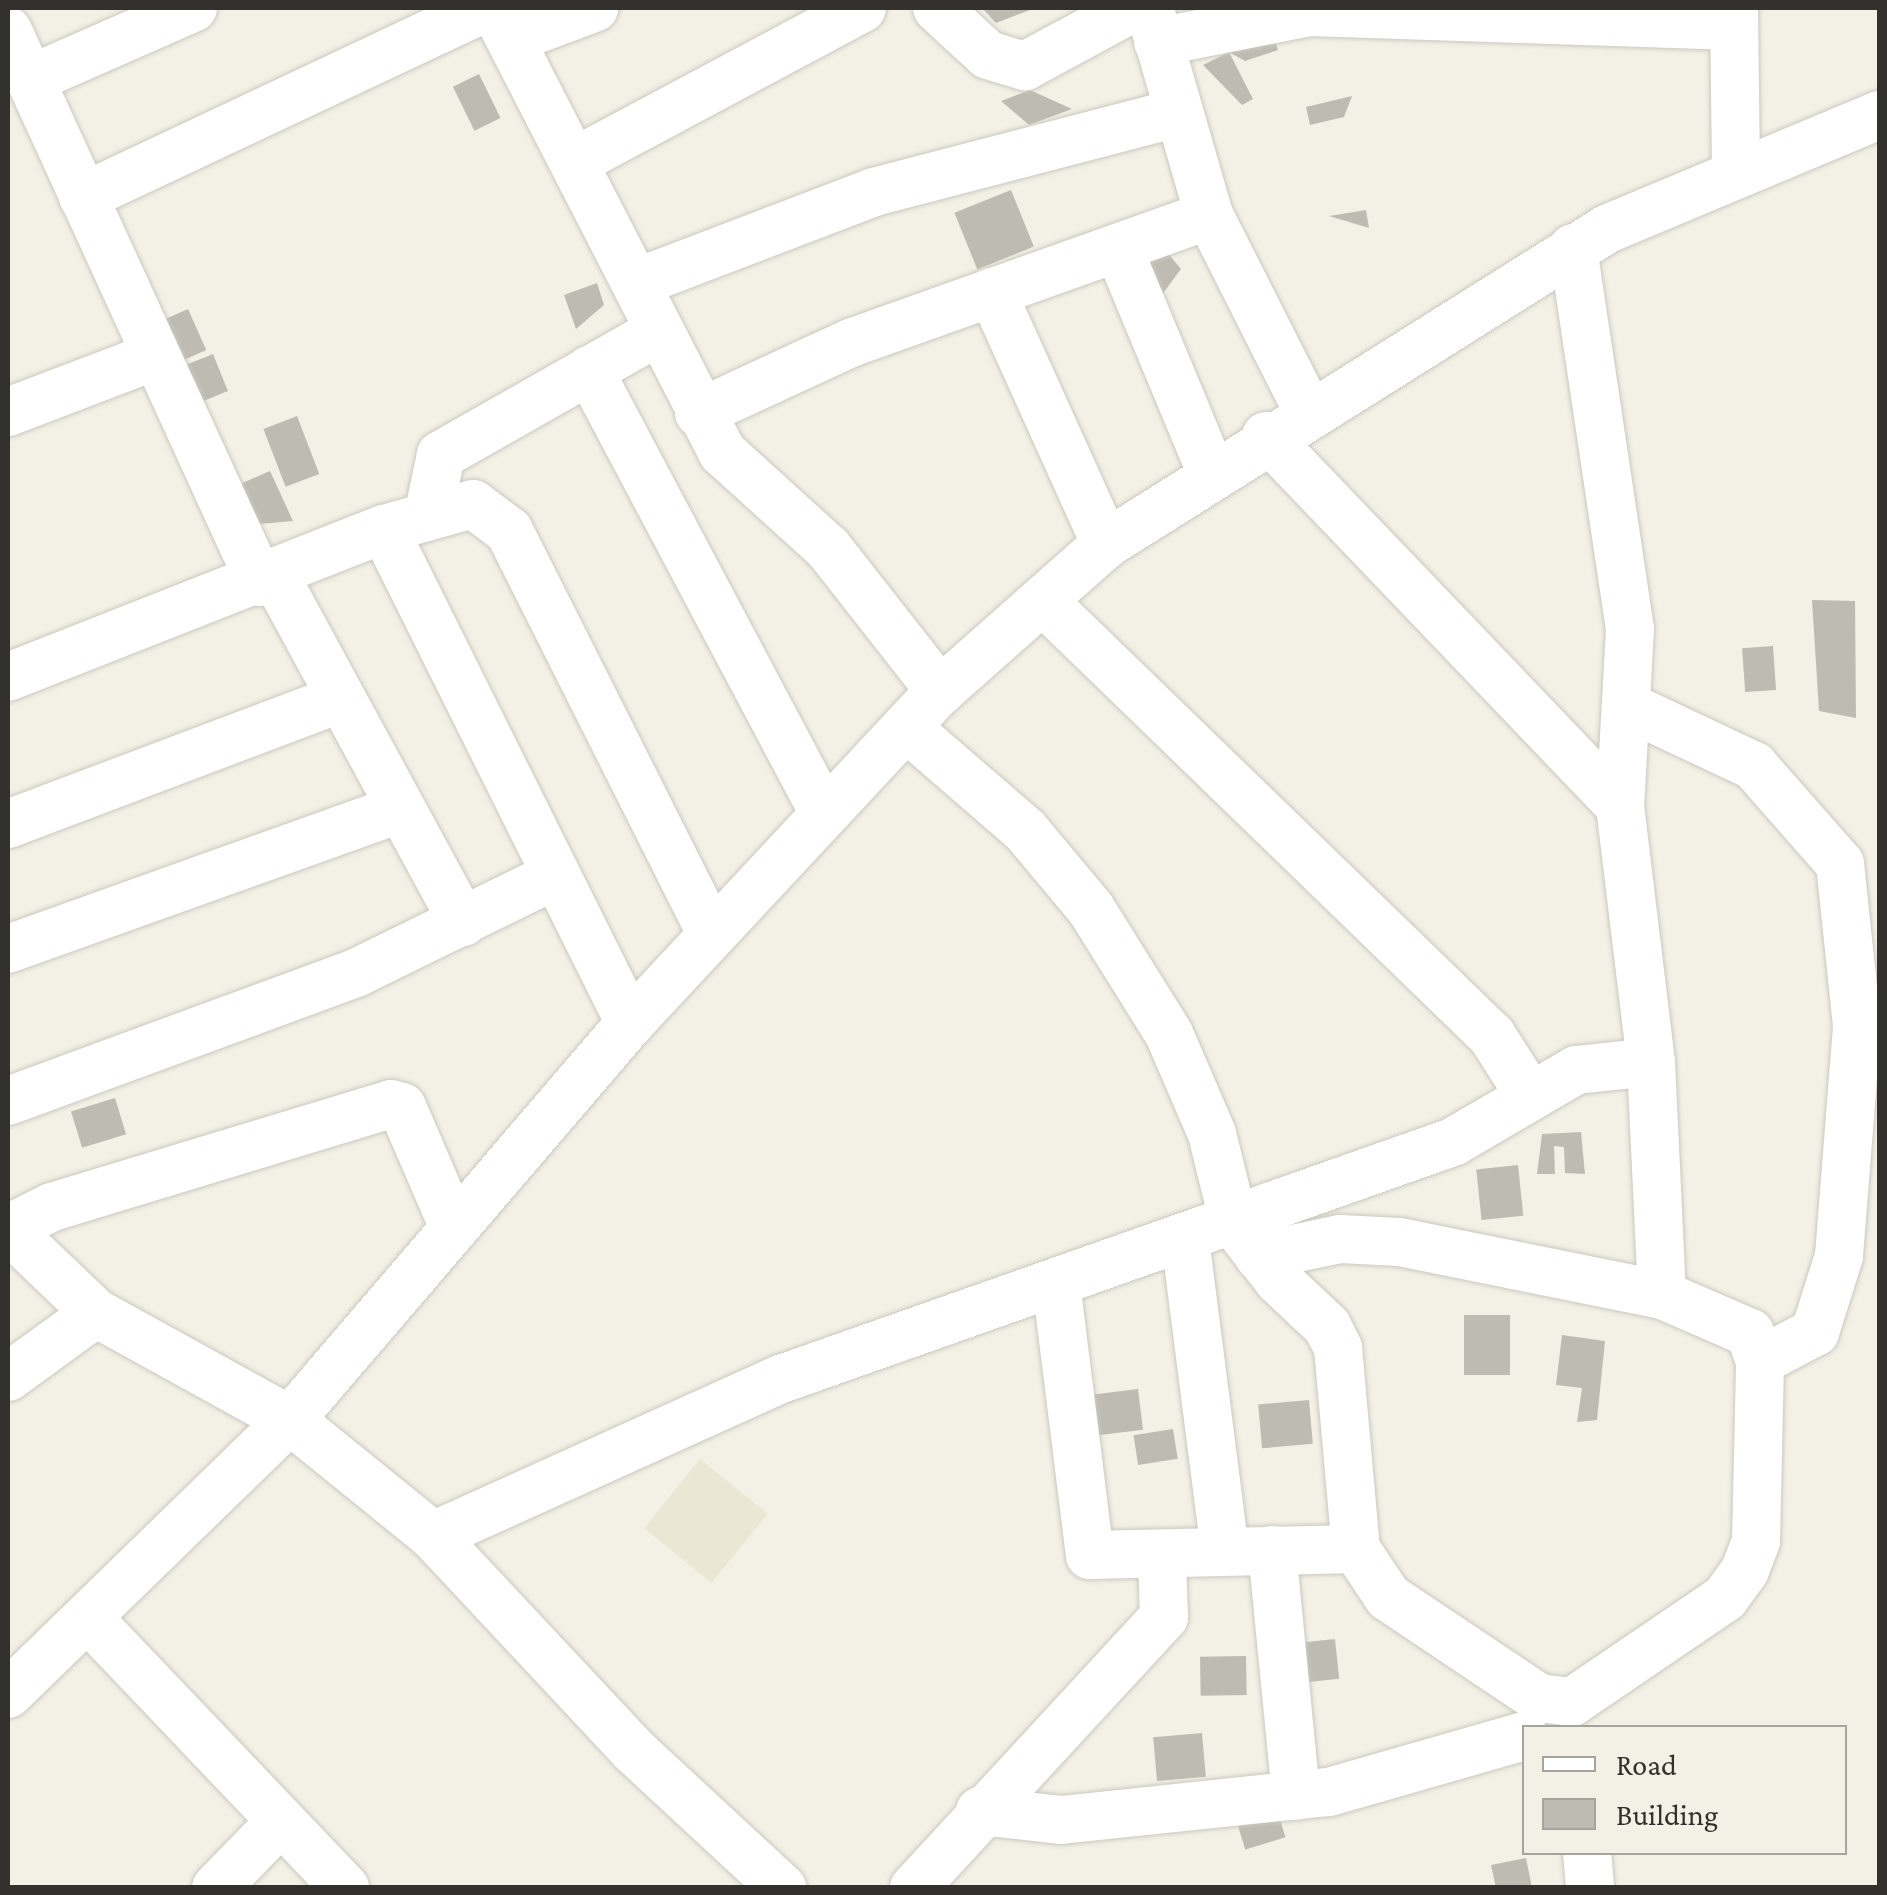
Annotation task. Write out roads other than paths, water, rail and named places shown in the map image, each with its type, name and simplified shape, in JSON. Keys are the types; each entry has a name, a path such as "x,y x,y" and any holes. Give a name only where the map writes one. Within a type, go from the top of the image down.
{"street":[{"path":"31,79 193,8"},
{"path":"83,197 496,18 594,8"},
{"path":"576,160 862,8"},
{"path":"938,8 1005,64 1024,66 1131,9 1152,14 1210,215 1308,411"},
{"path":"1158,42 1310,12 1734,16 1736,169"},
{"path":"496,18 576,160 699,413 722,452 828,548 940,691"},
{"path":"8,31 152,357 267,579 463,922"},
{"path":"636,283 874,192 1178,113"},
{"path":"8,1694 290,1420 630,1022 940,691 1106,544 1266,436 1573,248 1736,169 1880,115"},
{"path":"699,413 992,292 1210,215"},
{"path":"1118,248 1211,471"},
{"path":"1573,248 1630,630 1632,708 1620,806 1650,1062 1662,1295"},
{"path":"992,292 1106,544"},
{"path":"630,1022 550,878 406,523 441,455 659,331"},
{"path":"8,412 152,357"},
{"path":"589,370 824,813"},
{"path":"1266,436 1620,806"},
{"path":"8,678 406,523 472,504 509,531 712,934"},
{"path":"1044,602 1492,1036 1528,1091"},
{"path":"8,824 337,700"},
{"path":"1632,708 1754,766 1840,864 1857,1027 1839,1256 1815,1332 1760,1360"},
{"path":"433,1536 781,1379 1186,1239 1247,1239 1368,1238 1662,1295 1750,1333 1760,1360 1756,1541 1745,1570 1725,1598 1569,1720 1424,1626 1388,1597 1356,1549 1338,1348 1247,1239 1212,1134 1169,1034 1092,909 1024,830 906,728"},
{"path":"8,949 396,810"},
{"path":"8,1101 340,979 550,878"},
{"path":"1247,1239 1453,1142 1528,1091 1594,1066 1650,1062"},
{"path":"454,1228 402,1108 391,1104 52,1206 8,1229 96,1314 290,1420 433,1536 632,1748 782,1888"},
{"path":"1186,1239 1225,1550"},
{"path":"1056,1283 1086,1547 1098,1560 1162,1559 1225,1550 1356,1549"},
{"path":"8,1377 96,1314"},
{"path":"1272,1550 1296,1796"},
{"path":"914,1888 980,1811 1164,1617 1162,1559"},
{"path":"88,1618 345,1888"},
{"path":"980,1811 1060,1820 1296,1796 1522,1737"},
{"path":"216,1888 280,1822"},
{"path":"1587,1855 1590,1888"}]}
